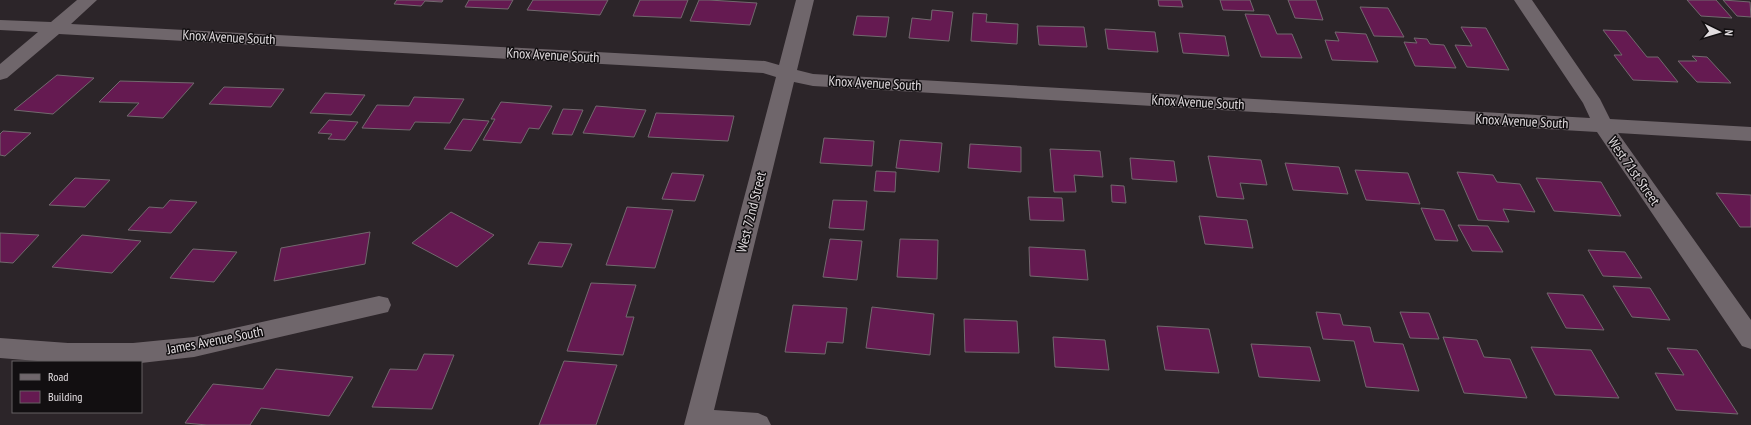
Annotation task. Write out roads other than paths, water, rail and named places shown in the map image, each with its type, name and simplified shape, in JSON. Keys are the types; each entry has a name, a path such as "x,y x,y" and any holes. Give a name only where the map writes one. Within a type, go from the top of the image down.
{"street":[{"path":"0,74 88,0"},
{"name":"West 72nd Street","path":"698,423 805,0"},
{"name":"West 71st Street","path":"1523,0 1593,103 1603,126 1751,339"},
{"name":"Knox Avenue South","path":"0,25 765,67 786,74 813,80 1751,134"},
{"name":"James Avenue South","path":"0,348 68,353 133,353 187,348 379,305"},
{"path":"698,423 758,425"}]}
